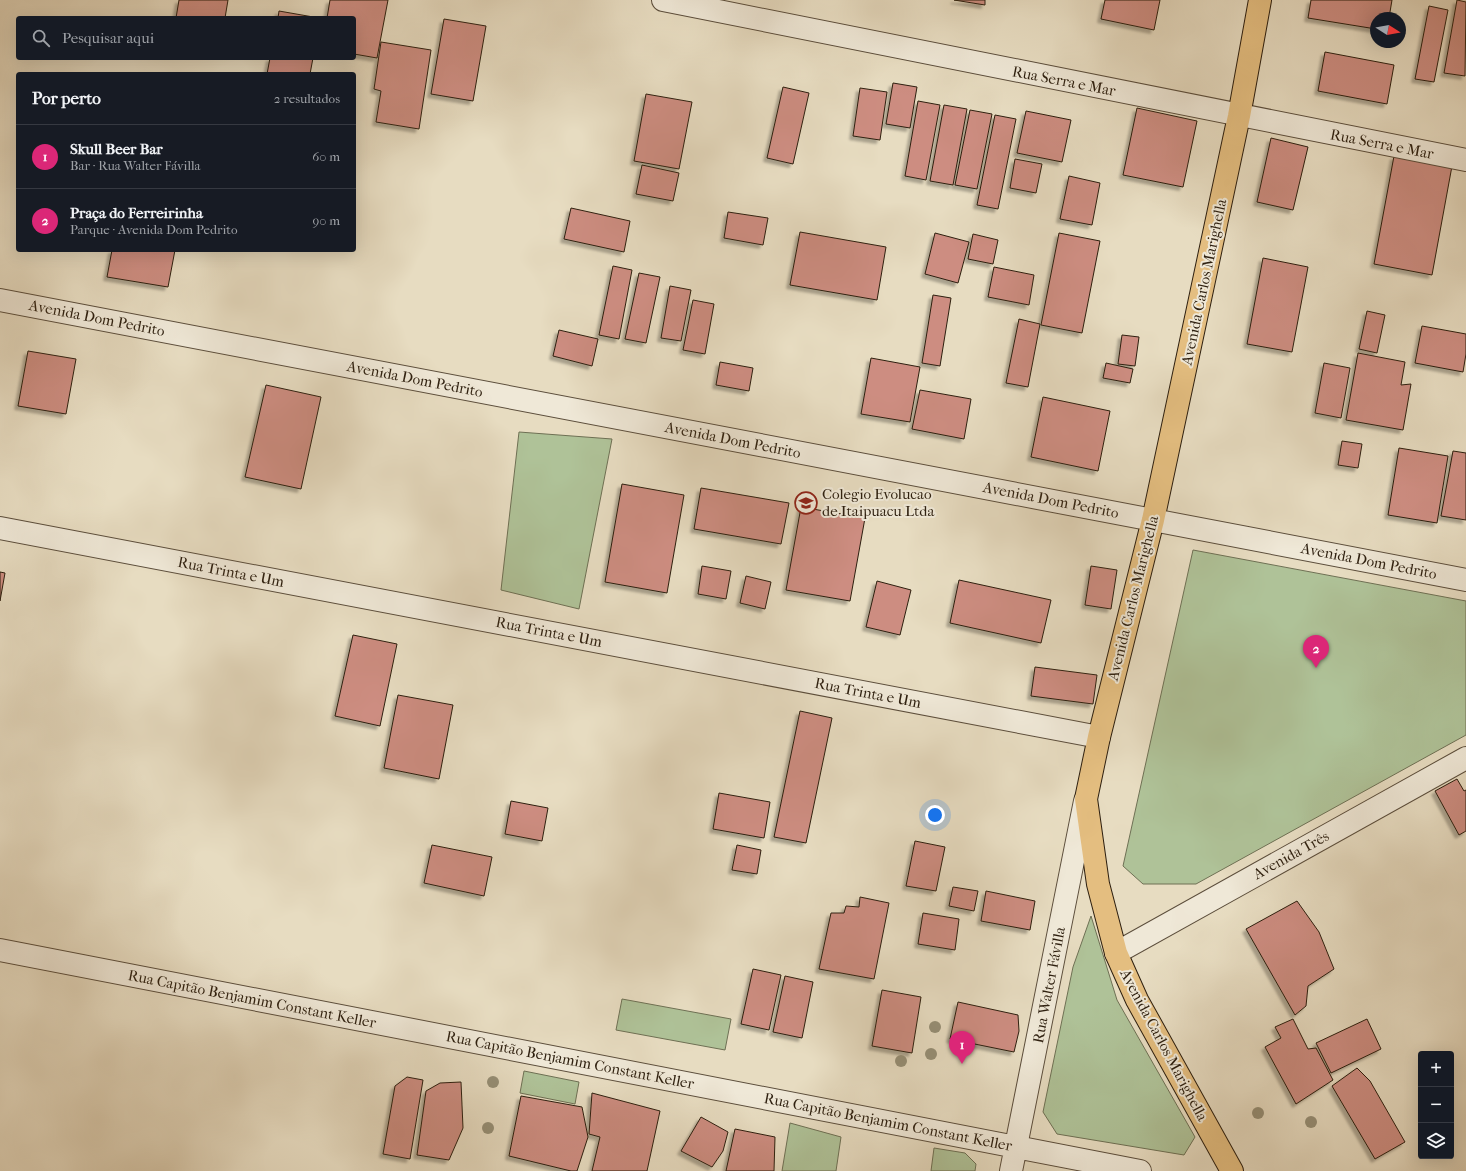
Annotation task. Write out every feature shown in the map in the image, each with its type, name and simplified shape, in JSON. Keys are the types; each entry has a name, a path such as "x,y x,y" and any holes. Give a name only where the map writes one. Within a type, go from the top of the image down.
{"main road":[{"name":"Avenida Carlos Marighella","path":"1232,1171 1137,1000 1116,953 1098,884 1086,799 1099,737 1153,520 1239,116 1260,0"}],"street":[{"name":"Rua Serra e Mar","path":"663,0 1239,116 1466,160"},
{"name":"Avenida Dom Pedrito","path":"0,300 1466,580"},
{"name":"Rua Trinta e Um","path":"0,528 1099,737"},
{"name":"Avenida Três","path":"1116,953 1466,758"},
{"name":"Rua Walter Fávilla","path":"1011,1171 1086,799"},
{"name":"Rua Capitão Benjamim Constant Keller","path":"0,950 1140,1171"}],"green space":[{"path":"519,432 612,439 579,609 501,590"},
{"path":"1193,550 1466,601 1466,735 1196,884 1143,884 1123,866"},
{"path":"1091,916 1117,1000 1195,1137 1184,1155 1057,1134 1043,1112 1073,967"},
{"path":"622,999 731,1019 725,1050 616,1030"},
{"path":"524,1071 579,1082 575,1104 520,1093"},
{"path":"790,1123 841,1137 836,1171 782,1171"},
{"path":"934,1148 965,1153 976,1164 975,1171 931,1171"}],"building":[{"path":"179,0 228,0 225,16 176,16"},
{"path":"330,0 388,0 377,58 356,54 356,16 327,16"},
{"path":"954,0 985,0 985,5"},
{"path":"1105,0 1160,0 1154,30 1101,19"},
{"path":"1311,0 1392,0 1390,12 1370,12 1370,28 1308,18"},
{"path":"1457,0 1466,2 1465,76 1444,73"},
{"path":"1429,6 1448,10 1434,82 1415,79"},
{"path":"279,11 308,16 278,16"},
{"path":"444,19 486,26 473,101 431,94"},
{"path":"381,42 431,50 419,129 376,122 381,91 374,89"},
{"path":"1325,52 1394,65 1387,104 1318,91"},
{"path":"270,60 313,60 310,72 267,72"},
{"path":"893,83 917,87 910,128 886,124"},
{"path":"783,87 809,93 793,164 767,158"},
{"path":"860,88 887,92 880,140 853,136"},
{"path":"646,94 692,102 679,169 634,161"},
{"path":"918,101 940,105 926,180 905,176"},
{"path":"944,105 967,109 953,185 930,181"},
{"path":"1137,108 1197,121 1183,187 1123,175"},
{"path":"970,110 992,114 977,189 955,185"},
{"path":"1026,111 1071,120 1062,162 1017,153"},
{"path":"995,115 1016,119 998,209 977,205"},
{"path":"1271,138 1308,147 1293,210 1257,202"},
{"path":"1394,156 1452,166 1432,275 1374,264"},
{"path":"1015,159 1042,164 1036,193 1010,188"},
{"path":"642,165 679,173 673,201 636,194"},
{"path":"1069,176 1100,183 1092,225 1060,219"},
{"path":"571,208 630,221 624,252 564,239"},
{"path":"728,212 768,218 763,245 724,238"},
{"path":"800,232 886,247 877,300 790,285"},
{"path":"935,233 969,242 958,283 925,274"},
{"path":"1059,233 1100,241 1082,333 1041,325"},
{"path":"973,234 998,240 993,264 968,259"},
{"path":"112,252 175,252 168,287 107,277"},
{"path":"1263,258 1308,267 1292,352 1247,344"},
{"path":"613,266 632,270 619,339 599,335"},
{"path":"994,267 1034,275 1029,305 988,297"},
{"path":"639,273 660,277 646,343 625,339"},
{"path":"670,286 691,290 681,341 661,338"},
{"path":"933,295 951,298 940,366 922,363"},
{"path":"693,300 714,304 705,354 683,350"},
{"path":"1367,311 1385,315 1377,353 1359,349"},
{"path":"1019,319 1040,324 1028,387 1006,383"},
{"path":"1422,326 1466,334 1466,354 1463,372 1415,363"},
{"path":"559,330 598,339 592,366 553,356"},
{"path":"1122,335 1139,337 1135,366 1118,364"},
{"path":"28,351 76,359 66,414 18,406"},
{"path":"1358,353 1405,362 1401,385 1411,384 1403,430 1346,420"},
{"path":"871,358 920,367 910,422 861,414"},
{"path":"720,362 753,368 749,391 716,385"},
{"path":"1106,363 1133,369 1130,383 1103,378"},
{"path":"1324,363 1350,368 1341,418 1315,413"},
{"path":"266,385 321,397 301,489 245,477"},
{"path":"920,390 971,399 964,439 912,429"},
{"path":"1043,397 1110,411 1098,471 1031,457"},
{"path":"1342,441 1362,444 1358,468 1338,465"},
{"path":"1399,448 1448,456 1437,523 1388,515"},
{"path":"1453,451 1466,453 1466,520 1441,516"},
{"path":"622,484 684,495 667,593 605,582"},
{"path":"701,488 789,503 781,544 694,529"},
{"path":"801,507 865,518 850,601 786,590"},
{"path":"702,566 731,571 726,599 698,594"},
{"path":"1091,566 1117,570 1111,609 1085,605"},
{"path":"0,572 5,573 0,601"},
{"path":"746,576 771,582 765,609 740,603"},
{"path":"959,580 1051,600 1041,643 950,623"},
{"path":"877,581 911,590 900,635 866,627"},
{"path":"353,635 397,644 380,726 335,716"},
{"path":"1035,667 1097,675 1093,704 1031,696"},
{"path":"398,695 453,705 439,779 384,768"},
{"path":"800,711 832,718 806,843 774,837"},
{"path":"1457,779 1464,791 1466,790 1466,831 1459,835 1435,791"},
{"path":"719,793 770,802 764,838 713,829"},
{"path":"511,801 548,808 542,841 505,834"},
{"path":"915,841 945,847 936,891 906,886"},
{"path":"432,845 492,857 484,896 424,883"},
{"path":"737,845 761,850 757,874 732,870"},
{"path":"953,887 978,891 974,911 949,906"},
{"path":"986,891 1035,901 1030,930 981,921"},
{"path":"860,897 889,903 874,979 819,969 831,913 844,913 846,906 859,907"},
{"path":"1297,901 1319,932 1334,969 1308,986 1306,1006 1295,1015 1246,929"},
{"path":"923,913 959,919 955,950 918,944"},
{"path":"753,969 781,975 769,1030 741,1024"},
{"path":"785,976 813,982 802,1038 773,1032"},
{"path":"882,990 921,997 912,1053 872,1046"},
{"path":"958,1002 1018,1015 1019,1031 1014,1052 950,1039"},
{"path":"1293,1019 1308,1049 1316,1048 1333,1080 1296,1104 1265,1047 1281,1038 1275,1027"},
{"path":"1367,1019 1381,1049 1331,1073 1316,1043"},
{"path":"1357,1068 1370,1081 1405,1142 1375,1159 1332,1086"},
{"path":"407,1077 423,1080 410,1159 383,1154 395,1086"},
{"path":"461,1082 463,1128 449,1160 417,1155 426,1091 440,1083"},
{"path":"592,1093 660,1111 647,1171 592,1171 600,1137 589,1134"},
{"path":"521,1096 582,1107 588,1137 577,1171 571,1171 509,1156"},
{"path":"701,1117 728,1132 723,1151 712,1167 681,1151"},
{"path":"735,1129 775,1137 774,1171 726,1171"}],"place":[{"name":"Colegio Evolucao de Itaipuacu Ltda","path":"806,503"},
{"name":"Praça do Ferreirinha","path":"1316,668"},
{"name":"Skull Beer Bar","path":"962,1064"}]}
